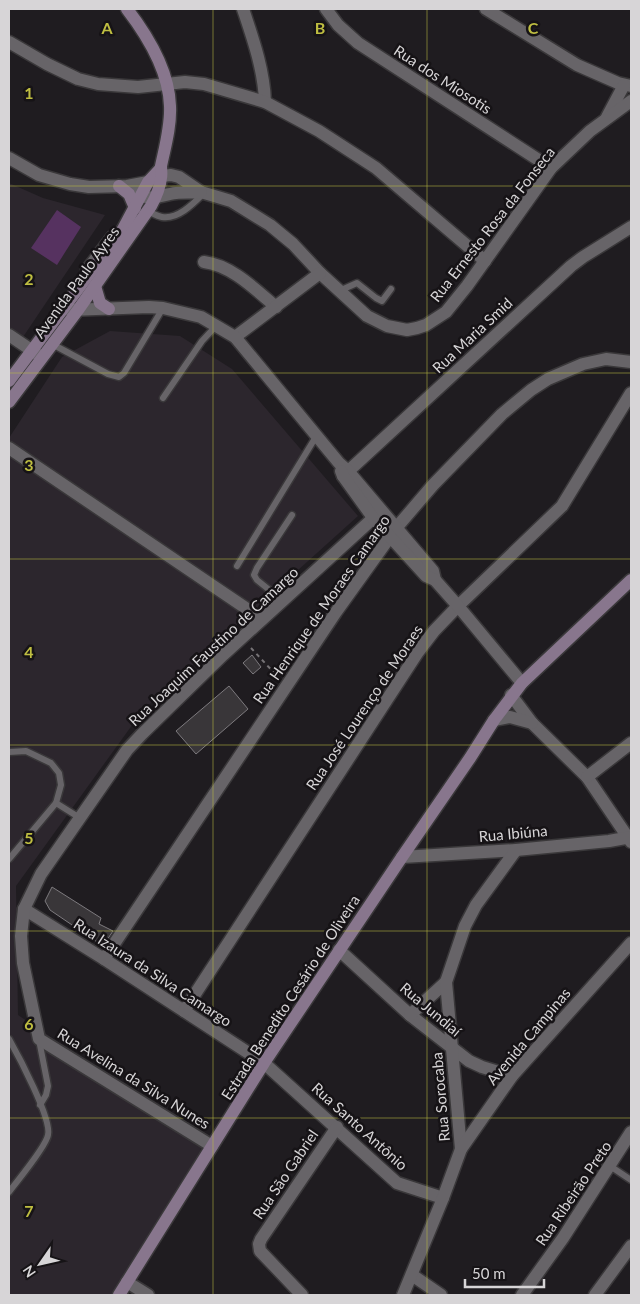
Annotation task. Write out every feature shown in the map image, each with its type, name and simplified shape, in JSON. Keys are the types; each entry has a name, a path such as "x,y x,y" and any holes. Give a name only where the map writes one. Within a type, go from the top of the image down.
{"main road":[{"path":"127,9 154,49 166,84 170,106 164,157 155,198"},
{"name":"Avenida Paulo Ayres","path":"9,402 37,349 61,310 89,283 141,205 148,182 161,172"},
{"name":"Avenida Paulo Ayres","path":"9,381 37,349 52,344 78,310 89,283 123,229 141,205"},
{"path":"89,283 100,302 109,309"},
{"name":"Estrada Benedito Cesário de Oliveira","path":"119,1295 264,1063 511,695 631,580"}],"street":[{"path":"243,9 258,58 265,102"},
{"name":"Rua dos Miosotis","path":"326,9 338,25 358,43 551,168"},
{"path":"486,9 578,65 600,76 628,85"},
{"path":"9,42 78,79 98,84 138,87 185,82 204,84 265,102 319,132 376,168 485,261"},
{"name":"Rua Ernesto Rosa da Fonseca","path":"606,119 628,85"},
{"name":"Rua Ernesto Rosa da Fonseca","path":"123,186 141,205 155,198 175,193 203,193 231,201 270,225 293,244 320,273 367,316 387,326 407,330 426,325 446,312 467,286 551,168 590,131 631,101"},
{"path":"9,158 39,175 90,188 148,182"},
{"name":"Rua Ernesto Rosa da Fonseca","path":"161,172 179,177 203,193"},
{"name":"Rua Maria Smid","path":"343,470 571,266 631,228"},
{"path":"204,262 216,263 227,269 276,306"},
{"path":"235,337 320,273"},
{"path":"61,310 163,308 201,317 235,337 316,435 378,515 433,571 435,580 522,683"},
{"path":"14,339 37,349"},
{"name":"Rua Henrique de Moraes Camargo","path":"104,958 336,612 393,532 433,485 502,414 531,390 548,379 584,364 606,359 631,362"},
{"name":"Rua José Lourenço de Moraes","path":"184,1011 418,652 434,631 458,606 562,506 631,393"},
{"path":"9,448 262,620"},
{"name":"Rua Joaquim Faustino de Camargo","path":"39,1039 23,962 22,936 24,910 42,874 127,750 222,655 378,515"},
{"path":"511,695 532,722 587,777 630,839"},
{"path":"494,720 510,717 532,722"},
{"path":"587,777 631,743"},
{"name":"Rua Ibiúna","path":"402,857 516,850 630,839"},
{"name":"Rua Sorocaba","path":"461,1149 446,982 465,926 476,905 516,850"},
{"name":"Rua Izaura da Silva Camargo","path":"24,910 104,958 264,1063"},
{"name":"Avenida Campinas","path":"403,1295 461,1149 512,1076 631,943"},
{"name":"Rua Jundiaí","path":"339,950 410,1015 452,1049 469,1061 482,1067 512,1076"},
{"name":"Rua Sorocaba","path":"410,1015 446,982"},
{"name":"Rua Avelina da Silva Nunes","path":"39,1039 212,1146"},
{"name":"Rua Santo Antônio","path":"264,1063 337,1127 390,1178 397,1183 443,1198"},
{"name":"Rua São Gabriel","path":"302,1295 260,1251 259,1244 261,1238 337,1127"},
{"name":"Rua Ribeirão Preto","path":"522,1295 563,1238 631,1132"},
{"path":"595,1295 631,1246"},
{"path":"412,1275 441,1295"},
{"path":"127,1282 148,1295"}],"lane":[{"path":"141,205 164,218 188,208 203,193"},
{"path":"339,291 357,283 382,301 391,289"},
{"path":"52,344 108,374 119,377 124,373 163,308"},
{"path":"163,398 202,342 216,326"},
{"path":"237,566 316,435"},
{"path":"284,601 257,580 254,575 292,514"},
{"path":"9,752 26,751 51,763 59,773 61,785 56,803 9,859"},
{"path":"56,803 80,818"},
{"path":"9,1039 48,1120 48,1136 39,1152 9,1192"},
{"name":"Rua Joaquim Faustino de Camargo","path":"39,1039 48,1086 46,1095 40,1104"},
{"path":"610,1166 631,1180"}],"path":[{"path":"250,648 274,673"}],"shaded area":[{"path":"9,183 43,198 105,215 23,337 9,327"},
{"path":"57,210 81,227 57,265 31,248"},
{"path":"110,331 180,336 232,369 358,516 143,710 16,886 18,1015 207,1142 112,1295 9,1295 9,438 62,357"}],"building":[{"path":"252,655 261,667 253,674 243,663"},
{"path":"229,686 248,709 196,754 176,731"},
{"path":"52,887 101,918 99,924 113,931 103,946 50,910 45,901"}]}
